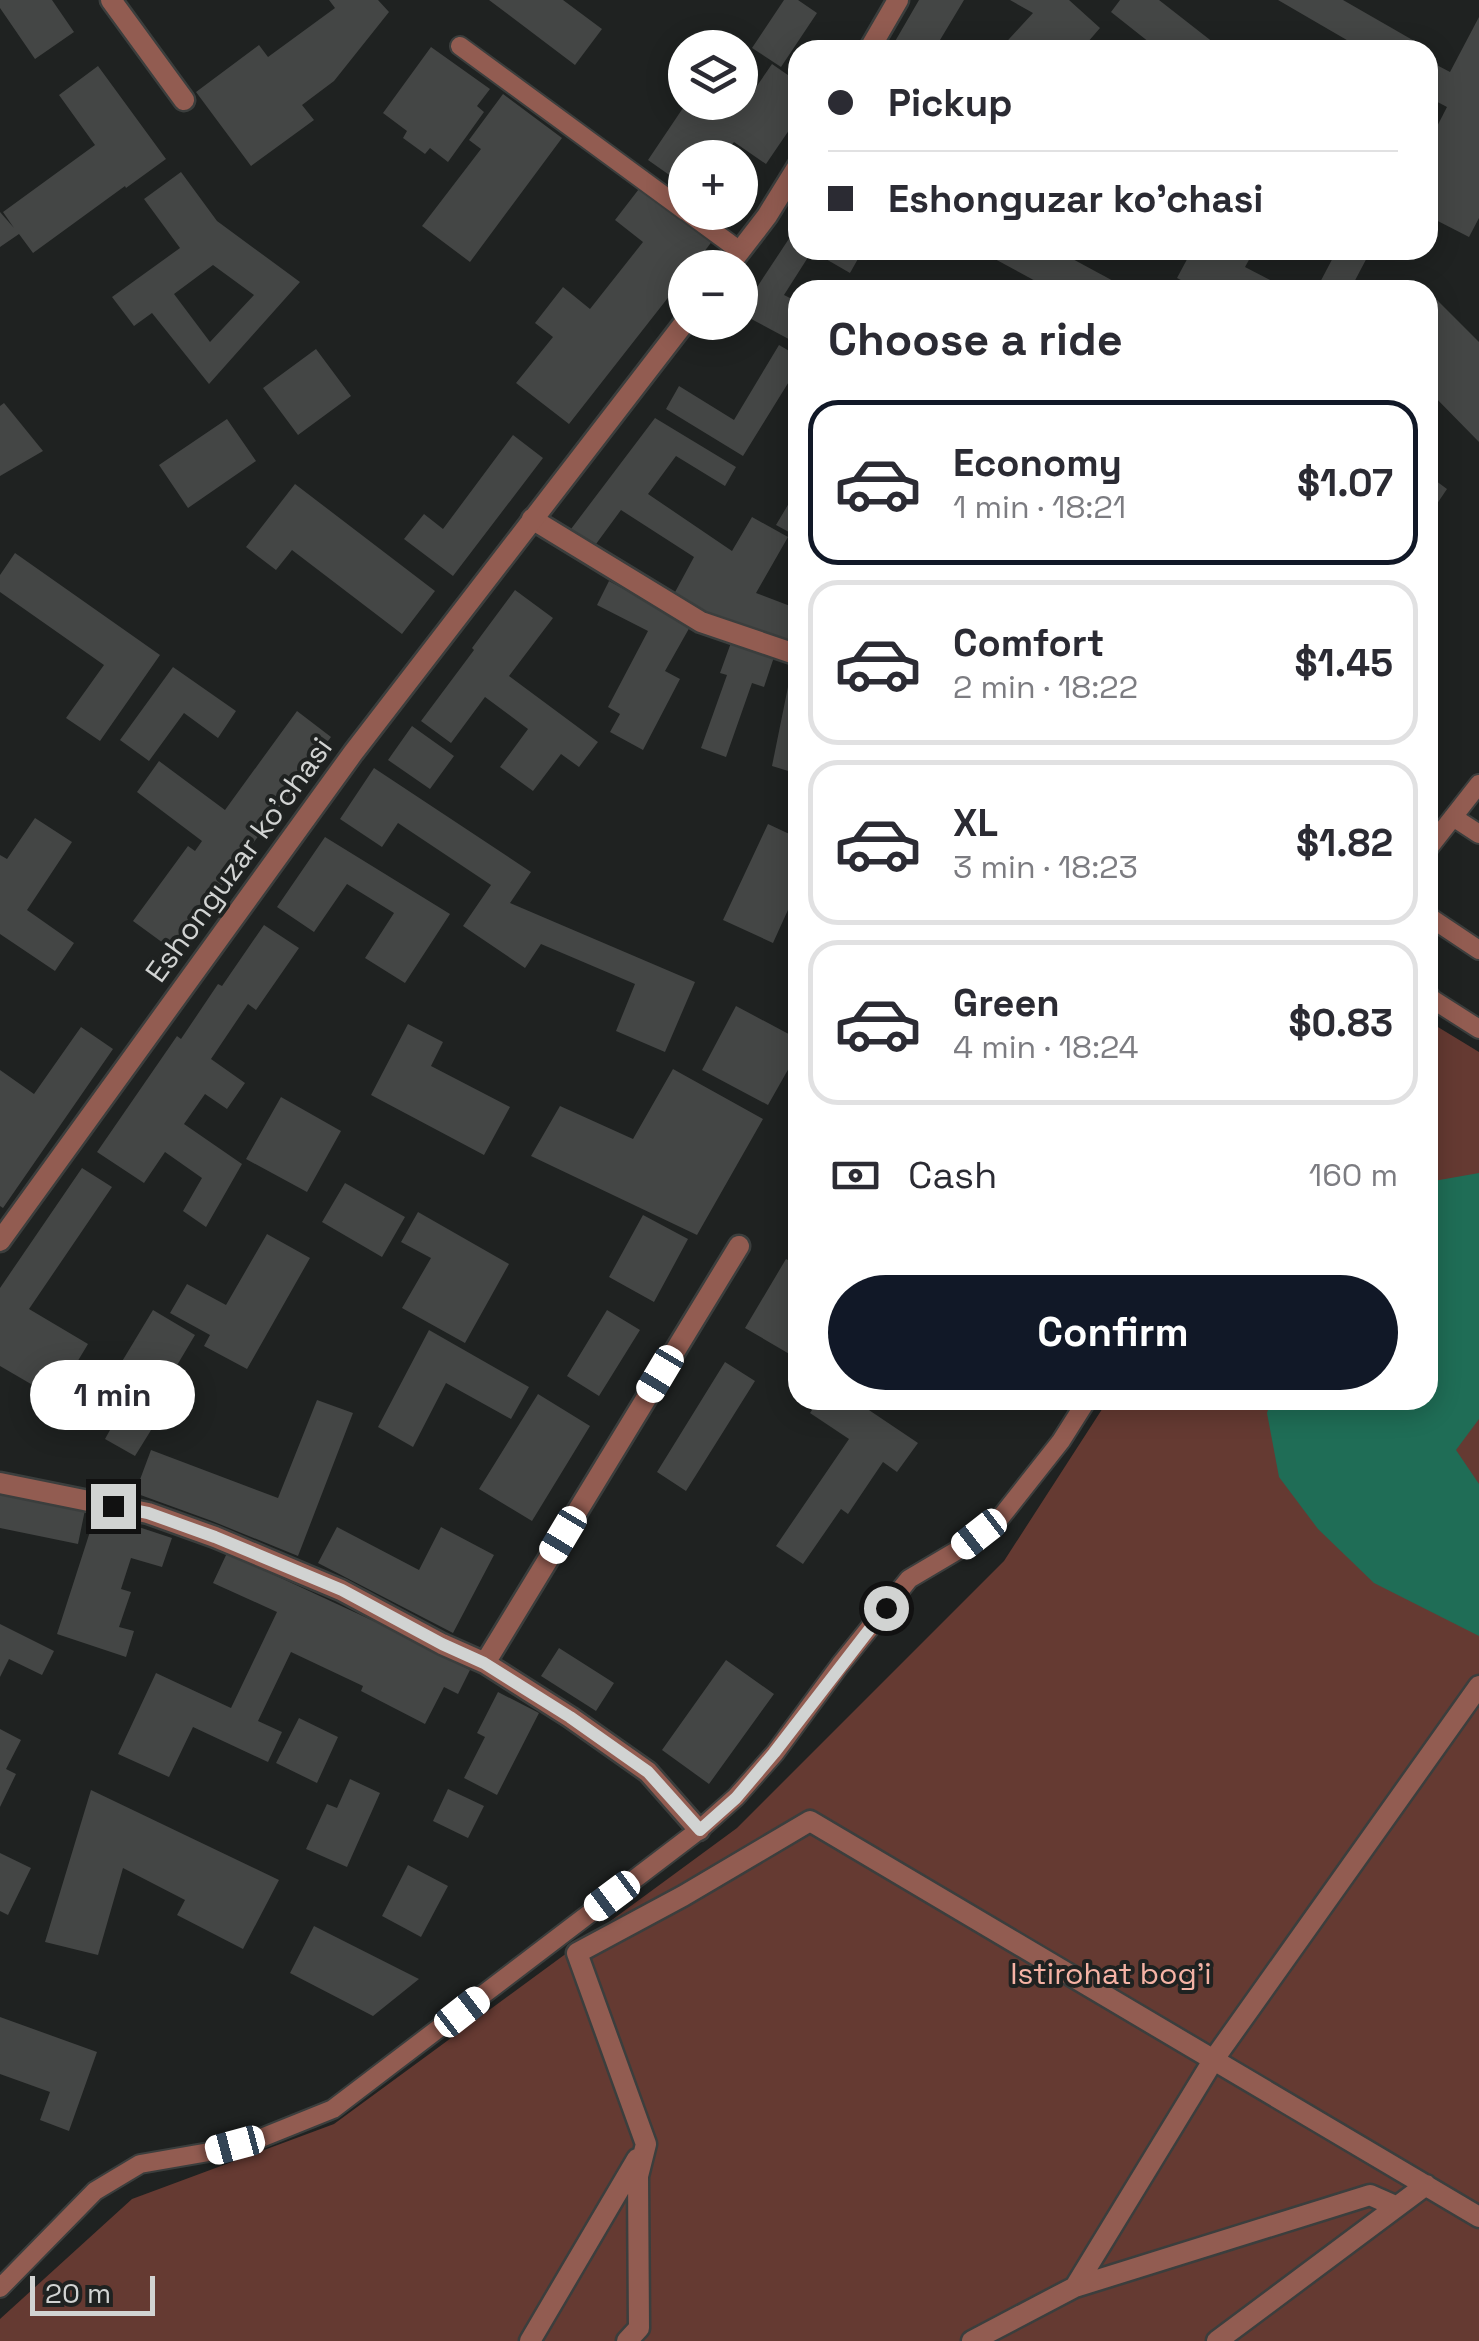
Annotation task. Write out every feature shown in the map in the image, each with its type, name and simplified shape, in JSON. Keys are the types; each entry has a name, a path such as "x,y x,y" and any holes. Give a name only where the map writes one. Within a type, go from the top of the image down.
{"street":[{"path":"111,0 184,100"},
{"path":"875,40 898,0"},
{"path":"740,250 788,182"},
{"name":"Eshonguzar ko'chasi","path":"0,1241 354,753 671,340"},
{"path":"532,519 701,622 788,651"},
{"path":"484,1663 739,1246"},
{"path":"0,1482 148,1513 342,1590 484,1663 570,1717 648,1772 700,1830"},
{"path":"1075,2287 1214,2059 1479,1686"},
{"path":"626,2341 639,2328 638,2176 646,2144 577,1953 684,1896 810,1821 1479,2216"},
{"path":"530,2341 646,2144"},
{"path":"1218,2341 1426,2184"},
{"path":"972,2341 1075,2287 1370,2195 1395,2206"}],"lane":[{"path":"460,46 668,199"},
{"path":"704,230 724,250"},
{"path":"1438,836 1479,784"},
{"path":"1453,817 1479,834"},
{"path":"1438,926 1479,950"},
{"path":"1438,1003 1479,1029"},
{"path":"2,2284 96,2191 140,2164 260,2138 333,2109 700,1830 736,1798 774,1753 909,1579 958,1550 1001,1517 1081,1410"}],"green space":[{"name":"Istirohat bog'i","path":"1438,1027 1479,1052 1479,2341 0,2341 0,2319 132,2199 334,2124 737,1828 1004,1561 1102,1410 1438,1410"}],"shaded area":[{"path":"1479,1173 1479,1419 1456,1450 1479,1484 1479,1636 1374,1583 1318,1529 1279,1477 1267,1413 1438,1410 1438,1180"}],"building":[{"path":"0,0 52,0 74,32 35,59 0,8"},
{"path":"329,0 378,0 389,12 334,81 302,105 314,120 251,166 196,92 259,45 268,57 335,8"},
{"path":"489,0 563,0 602,29 575,65"},
{"path":"784,0 798,0 817,13 799,40 788,40 788,56 781,67 758,52 758,39"},
{"path":"919,0 964,0 940,40 896,40"},
{"path":"1010,0 1069,0 1100,28 1090,40 1008,40 1033,13"},
{"path":"1120,0 1159,0 1210,40 1146,40 1111,12"},
{"path":"1278,0 1343,0 1413,40 1347,40"},
{"path":"1479,17 1479,218 1469,237 1438,221 1438,125 1447,107 1438,102 1438,66 1450,72"},
{"path":"431,47 490,89 477,106 484,112 448,162 430,148 425,154 403,138 407,131 383,113"},
{"path":"772,64 788,75 788,132 766,164 758,158 758,140 668,140 668,174 648,160 675,120 758,120 758,84"},
{"path":"98,66 166,159 33,253 19,234 0,247 0,212 14,228 3,212 95,145 59,95"},
{"path":"503,94 562,138 470,262 422,226 481,149 469,140"},
{"path":"181,172 217,221 300,282 209,384 152,313 134,326 112,297 180,248 144,199","holes":["213,265 254,295 210,342 174,294"]},
{"path":"642,185 668,205 668,230 700,230 713,240 706,250 668,250 668,298 569,424 516,383 553,337 535,323 563,287 590,309 643,242 615,220"},
{"path":"788,240 788,260 806,260 794,280 788,280 784,295 788,297 788,339 758,323 758,286"},
{"path":"828,260 857,260 850,273"},
{"path":"997,260 1074,260 1112,280 1034,280"},
{"path":"1187,260 1249,260 1245,267 1270,280 1181,280 1177,278"},
{"path":"1332,260 1366,260 1355,280 1321,280"},
{"path":"1438,301 1479,342 1479,442 1438,400"},
{"path":"779,345 788,350 788,383 743,456 666,409 679,386 734,420"},
{"path":"316,349 351,396 298,435 263,388"},
{"path":"4,403 43,451 0,476 0,406"},
{"path":"655,418 736,467 725,486 676,456 648,494 732,551 752,517 788,537 756,593 788,605 788,642 699,610 674,594 694,557 621,510 596,544 571,529"},
{"path":"227,419 256,461 188,508 159,465"},
{"path":"513,435 543,458 453,576 404,539 424,514 443,529"},
{"path":"1438,482 1447,489 1438,502"},
{"path":"295,484 435,591 402,634 292,550 276,570 246,547"},
{"path":"788,505 788,532 776,525"},
{"path":"15,553 160,655 100,741 66,718 104,665 0,592 0,575"},
{"path":"609,581 691,625 665,671 680,679 643,750 610,732 620,714 608,707 648,631 597,605"},
{"path":"515,590 553,618 509,676 598,742 579,767 561,754 533,791 500,767 528,729 485,697 451,743 421,721"},
{"path":"732,640 775,654 764,687 752,683 726,757 701,748 727,675 720,673"},
{"path":"173,667 236,711 218,738 184,713 149,761 120,740"},
{"path":"788,687 788,771 772,766"},
{"path":"297,711 331,737 174,951 133,921 188,846 195,851 202,841 137,792 159,761 225,810"},
{"path":"412,726 454,756 430,789 388,760"},
{"path":"374,768 531,872 510,903 695,982 665,1052 616,1031 635,984 541,944 525,968 463,926 491,885 398,823 382,847 340,819"},
{"path":"35,818 72,842 27,910 74,943 55,971 0,934 0,855 7,859"},
{"path":"768,824 788,833 788,910 773,943 723,920"},
{"path":"325,837 450,914 405,983 365,958 394,913 347,884 314,932 277,907"},
{"path":"264,925 299,948 256,1010 248,1004 211,1059 245,1083 227,1109 205,1094 184,1124 242,1164 206,1227 183,1211 202,1178 165,1152 144,1183 97,1152 177,1036 181,1039"},
{"path":"736,1006 788,1034 788,1070 768,1105 702,1070"},
{"path":"408,1024 443,1042 431,1066 510,1107 484,1155 371,1095"},
{"path":"81,1027 113,1049 3,1208 0,1070 34,1094"},
{"path":"673,1069 763,1119 697,1235 531,1156 560,1106 633,1139"},
{"path":"281,1097 341,1131 307,1192 246,1159"},
{"path":"82,1168 112,1187 29,1309 88,1344 76,1364 109,1383 153,1310 195,1335 151,1409 161,1414 135,1456 105,1439 110,1430 0,1366 0,1288"},
{"path":"345,1183 405,1217 382,1257 322,1222"},
{"path":"418,1212 509,1264 465,1343 402,1308 431,1258 401,1242"},
{"path":"643,1215 688,1239 654,1302 609,1277"},
{"path":"267,1234 310,1258 247,1369 204,1346 210,1335 170,1313 187,1284 226,1305"},
{"path":"786,1259 788,1260 788,1353 745,1328"},
{"path":"607,1310 640,1330 599,1396 567,1376"},
{"path":"429,1330 529,1387 511,1419 446,1383 413,1447 378,1427"},
{"path":"725,1362 755,1381 686,1491 657,1472"},
{"path":"538,1394 590,1426 532,1521 479,1489"},
{"path":"317,1400 353,1413 298,1556 135,1493 151,1450 278,1498"},
{"path":"869,1410 918,1443 897,1472 883,1462 848,1514 841,1509 803,1564 776,1546 849,1439 810,1413"},
{"path":"0,1493 85,1510 78,1544 0,1528"},
{"path":"96,1513 172,1538 162,1567 131,1558 121,1589 131,1592 119,1627 134,1631 126,1657 57,1634"},
{"path":"337,1527 419,1570 441,1527 494,1555 453,1633 318,1563"},
{"path":"227,1553 470,1670 458,1694 444,1687 425,1724 361,1691 363,1686 291,1652 258,1721 282,1732 268,1762 193,1727 169,1777 118,1754 156,1673 231,1708 277,1612 213,1583"},
{"path":"0,1624 54,1651 42,1675 9,1659 0,1677"},
{"path":"559,1648 614,1683 596,1711 541,1676"},
{"path":"726,1660 774,1694 709,1784 662,1750"},
{"path":"498,1692 539,1713 497,1795 464,1778 485,1737 477,1733"},
{"path":"299,1718 338,1737 317,1783 276,1763"},
{"path":"0,1729 21,1740 6,1769 16,1774 0,1807"},
{"path":"350,1779 380,1793 347,1867 306,1849 327,1804 337,1808"},
{"path":"448,1789 484,1806 468,1838 433,1821"},
{"path":"91,1790 279,1880 243,1949 177,1915 185,1900 123,1868 98,1955 45,1942"},
{"path":"0,1853 31,1868 8,1915 0,1911"},
{"path":"408,1865 448,1886 421,1937 382,1916"},
{"path":"314,1926 419,1979 373,2016 290,1973"},
{"path":"0,2017 97,2052 69,2131 40,2120 50,2092 0,2074"}],"route":[{"path":"113,1506 148,1513 215,1537 342,1590 484,1663 648,1772 700,1830 736,1798 774,1753 886,1608"}]}
